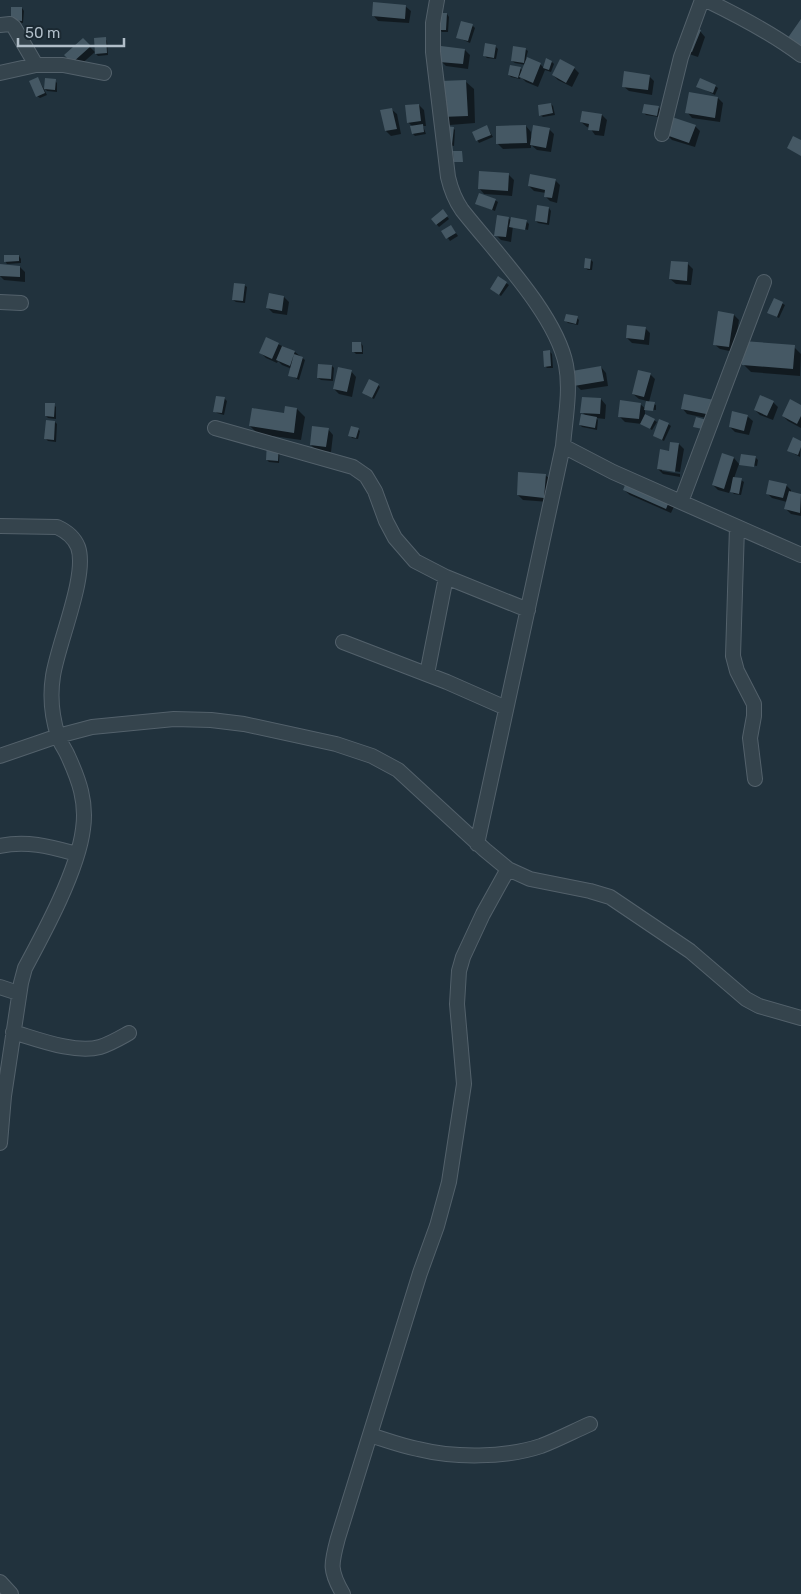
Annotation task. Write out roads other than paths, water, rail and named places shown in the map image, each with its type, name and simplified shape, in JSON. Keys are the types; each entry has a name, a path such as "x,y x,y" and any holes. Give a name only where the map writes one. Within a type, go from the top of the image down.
{"street":[{"path":"437,0 433,23 432,52 448,177 455,201 528,292 560,342 566,366 568,386 563,446 477,844"},
{"path":"662,134 681,57 702,0"},
{"path":"706,0 736,14 788,45 801,55"},
{"path":"0,25 10,24 14,27 36,65"},
{"path":"0,73 36,65 63,65 104,73"},
{"path":"681,502 710,430 764,282"},
{"path":"0,302 21,303"},
{"path":"214,428 353,467 366,476 395,538 415,561 446,577 528,610"},
{"path":"563,446 613,472 801,555"},
{"path":"0,526 57,527 72,536 78,547 80,560 76,590 56,660 51,690 58,736 76,775 82,792 85,812 83,831 77,854 62,892 25,968 9,1025 0,1143"},
{"path":"737,527 733,656 737,671 754,704 750,738 756,779"},
{"path":"427,674 446,577"},
{"path":"343,642 427,674 506,708"},
{"path":"0,756 58,736 92,727 174,719 211,720 244,724 336,744 372,756 398,770 477,844 508,869 530,879 610,897 690,951 746,999 758,1006 801,1018"},
{"path":"0,846 20,843 37,844 77,854"},
{"path":"343,1594 334,1579 332,1566 338,1538 420,1273 437,1226 449,1182 464,1084 456,1004 459,970 483,914 508,869"},
{"path":"0,987 18,993"},
{"path":"9,1025 66,1046 83,1048 100,1047 129,1033"},
{"path":"370,1435 418,1450 453,1455 501,1454 541,1446 590,1424"},
{"path":"0,1582 11,1594"}]}
